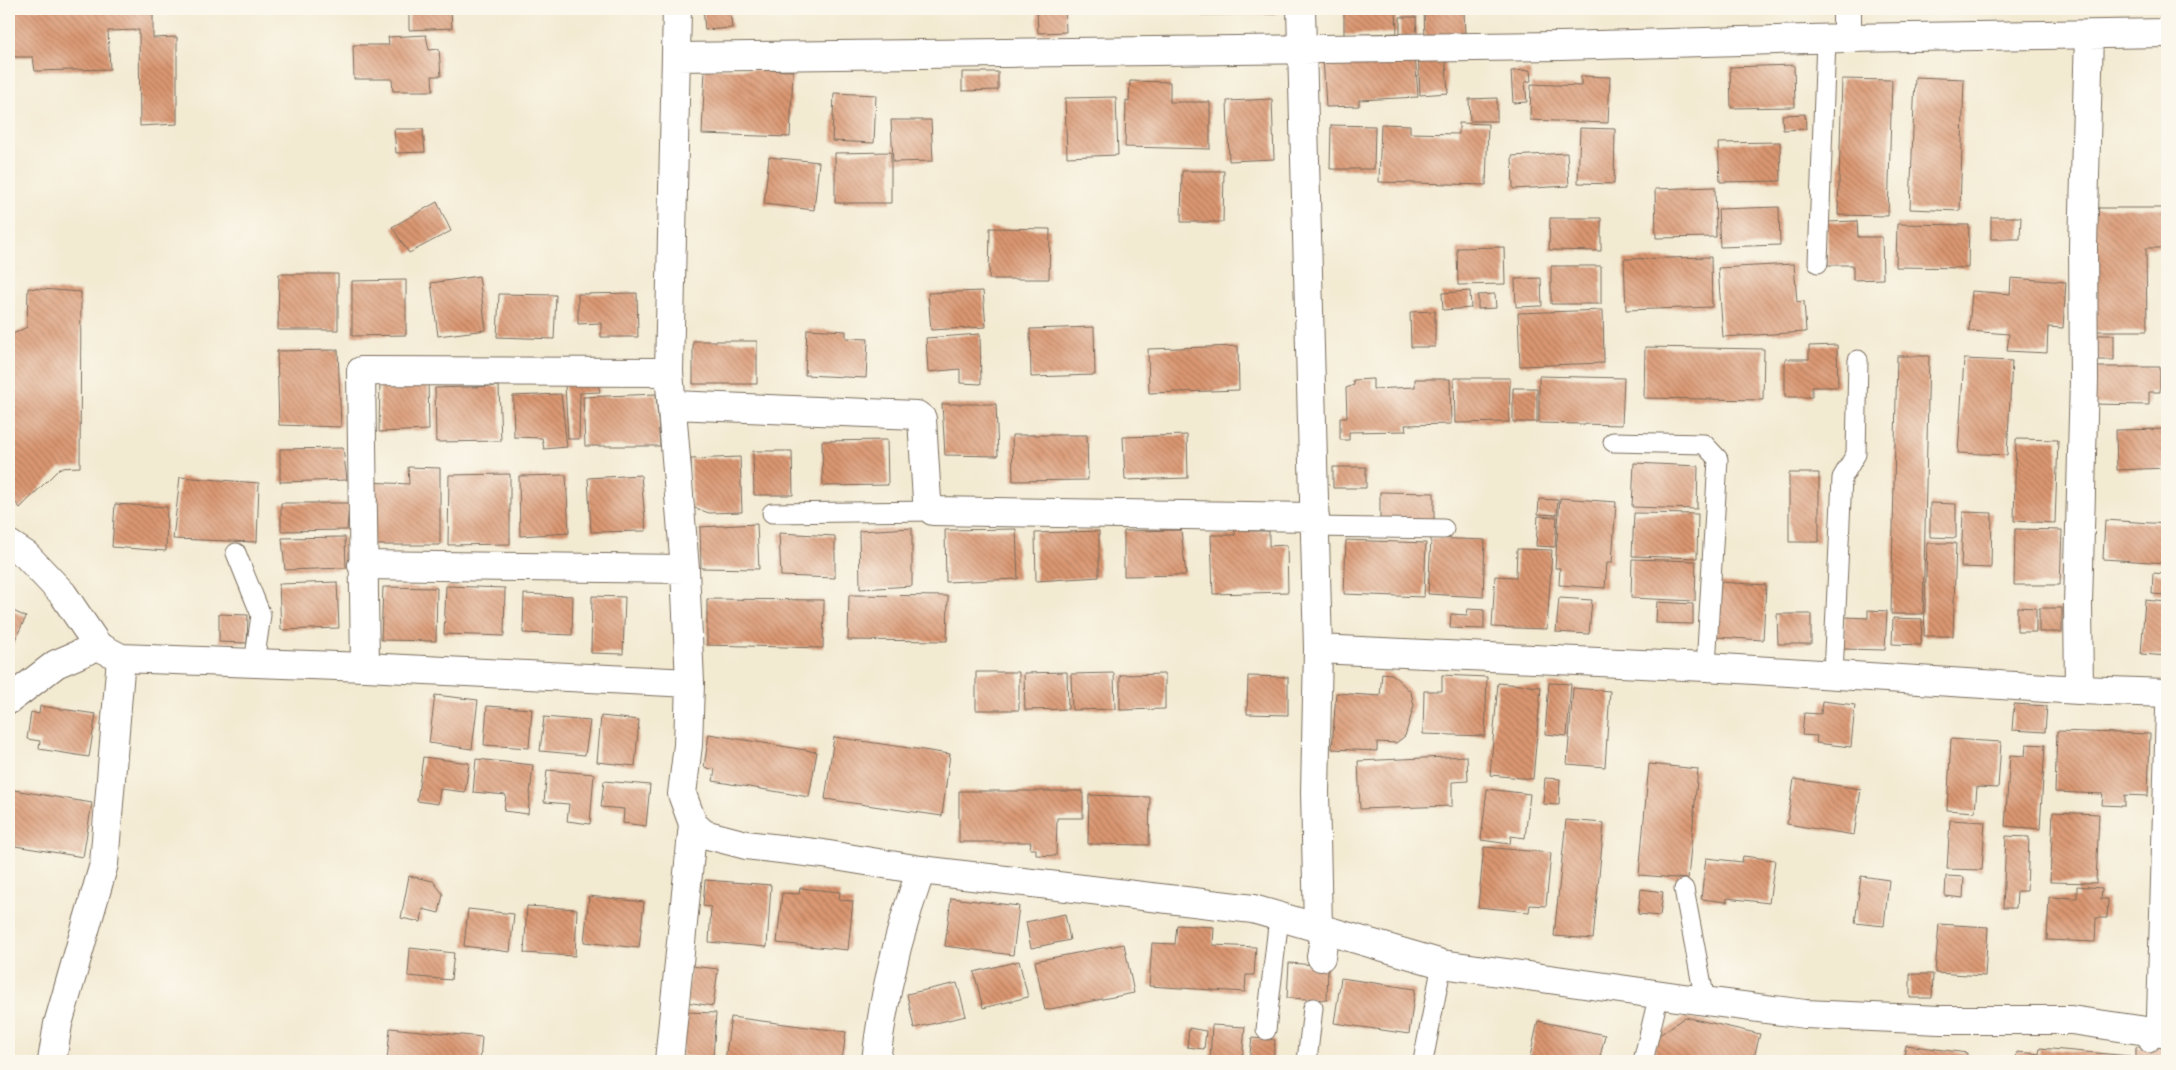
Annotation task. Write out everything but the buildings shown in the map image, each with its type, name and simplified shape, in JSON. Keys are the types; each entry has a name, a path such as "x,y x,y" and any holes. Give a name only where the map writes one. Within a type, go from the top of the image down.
{"street":[{"path":"669,1061 693,824 682,794 688,745 690,683 685,569 669,372 677,57 676,9"},
{"path":"1301,9 1318,649 1315,792 1321,938"},
{"path":"1837,38 1847,9"},
{"path":"677,57 1561,46 1837,38 2167,33"},
{"path":"2079,690 2078,604 2084,379 2083,246 2089,35"},
{"path":"364,667 361,371 669,372"},
{"path":"673,405 917,415 922,419 927,500 933,511 1315,522"},
{"path":"9,544 26,555 63,594 109,652 104,864 58,1024 52,1061"},
{"path":"362,565 685,569"},
{"path":"1318,649 1706,667 2079,690 2167,693"},
{"path":"9,700 56,664 109,652 254,663 690,683"},
{"path":"693,824 704,834 746,846 823,854 921,870 1253,909 1279,917 1321,938 1442,964 1805,1014 1940,1020 2072,1020 2157,1036"},
{"path":"876,1061 880,1022 910,901 921,870"}],"lane":[{"path":"1818,263 1837,38"},
{"path":"1833,675 1842,478 1856,454 1858,360"},
{"path":"1613,442 1704,444 1718,459 1706,667"},
{"path":"772,512 933,511"},
{"path":"1315,522 1444,529"},
{"path":"236,553 261,615 254,663"},
{"path":"2157,1036 2167,693"},
{"path":"1684,890 1705,1001"},
{"path":"1266,1030 1279,917"},
{"path":"1423,1061 1442,964"},
{"path":"1642,1061 1659,994"},
{"path":"1307,1061 1314,1008"}]}
